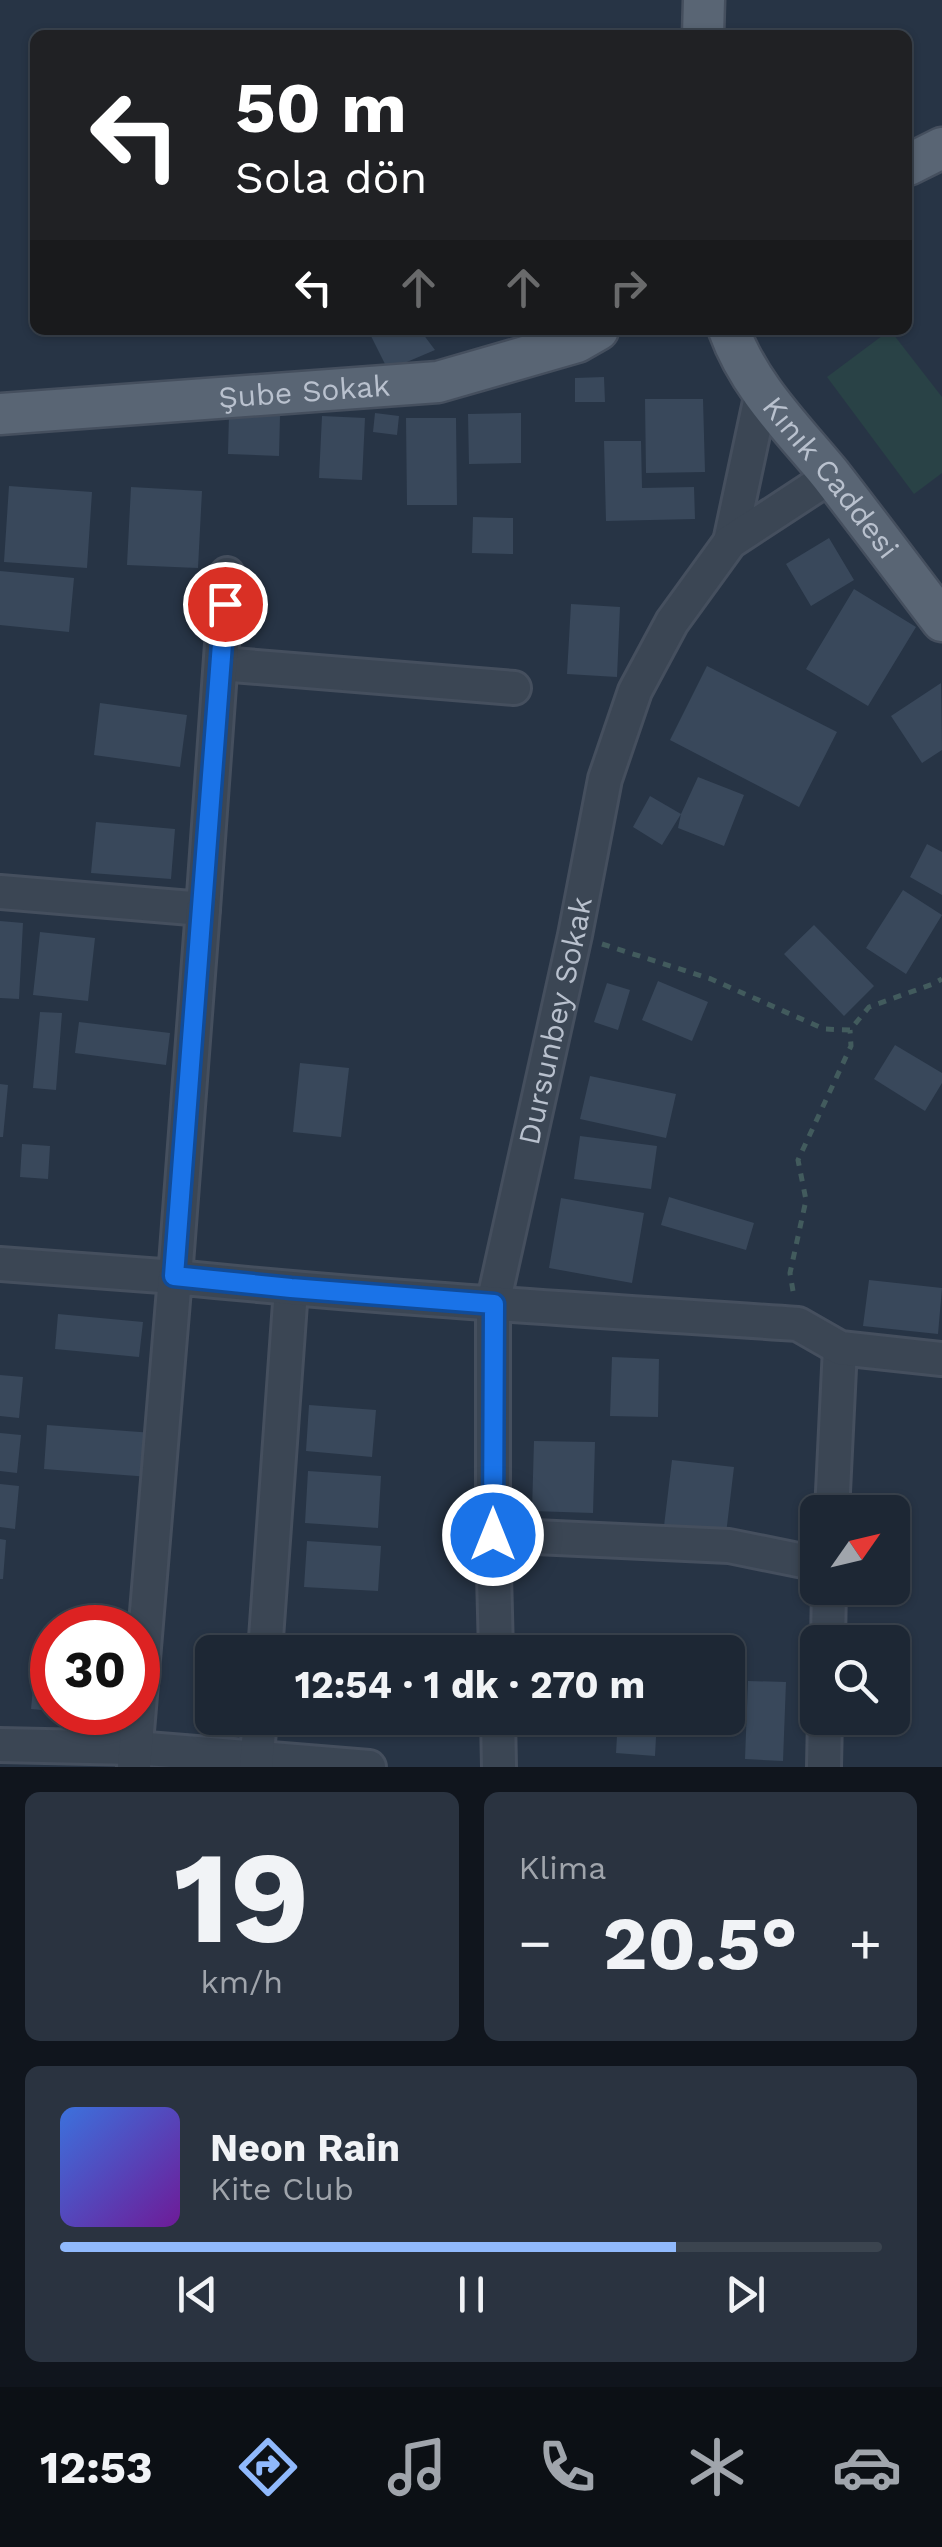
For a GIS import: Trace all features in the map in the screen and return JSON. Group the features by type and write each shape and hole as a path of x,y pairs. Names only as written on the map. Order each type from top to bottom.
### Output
{"main road":[{"path":"703,30 704,0"},
{"path":"912,164 942,148"},
{"name":"Şube Sokak","path":"0,414 438,382 578,342 590,335"},
{"name":"Kınık Caddesi","path":"731,335 762,392 942,621"}],"street":[{"path":"730,542 762,392"},
{"name":"Dursunbey Sokak","path":"496,1635 494,1304 606,779 635,692 672,622 730,542 831,476"},
{"path":"134,1758 227,574"},
{"path":"221,664 514,688"},
{"path":"0,892 203,909"},
{"path":"0,1264 798,1324 840,1348 942,1359"},
{"path":"266,1635 291,1288"},
{"path":"833,1495 840,1348"},
{"path":"493,1535 730,1546 800,1560"},
{"path":"256,1763 258,1735"},
{"path":"498,1735 499,1767"},
{"path":"824,1767 825,1735"},
{"path":"0,1745 134,1758 370,1767"}],"path":[{"path":"575,935 711,980 824,1030 850,1030"},
{"path":"798,1324 790,1273 806,1200 798,1160 852,1046 850,1030 868,1007 942,979"}],"green space":[{"path":"883,335 894,335 942,397 942,473 914,494 827,377"}],"building":[{"path":"370,335 424,335 435,350 388,370"},
{"path":"604,377 605,402 575,402 575,378"},
{"path":"645,399 703,399 705,472 646,473"},
{"path":"375,413 399,416 397,435 373,432"},
{"path":"521,413 521,463 469,464 468,414"},
{"path":"229,414 280,416 279,456 228,454"},
{"path":"322,416 365,418 362,480 319,478"},
{"path":"406,418 456,418 457,505 407,505"},
{"path":"604,441 641,441 642,488 694,487 695,519 606,521"},
{"path":"9,486 92,492 87,568 4,562"},
{"path":"131,487 202,491 198,568 127,565"},
{"path":"473,517 513,518 513,554 472,553"},
{"path":"829,538 854,580 811,606 786,564"},
{"path":"0,571 74,578 69,632 0,625"},
{"path":"854,589 916,627 868,706 806,669"},
{"path":"571,604 620,607 617,677 567,674"},
{"path":"707,666 837,732 799,807 670,740"},
{"path":"941,683 942,750 922,763 891,716"},
{"path":"100,703 187,715 180,767 94,755"},
{"path":"698,777 744,795 724,846 678,828"},
{"path":"650,796 681,814 662,845 633,827"},
{"path":"96,822 175,829 171,879 91,873"},
{"path":"927,844 942,852 942,895 910,877"},
{"path":"903,890 942,915 906,974 866,948"},
{"path":"0,921 23,923 19,999 0,998"},
{"path":"814,925 874,986 844,1016 784,954"},
{"path":"40,932 95,938 88,1001 33,995"},
{"path":"658,981 708,1002 692,1041 642,1020"},
{"path":"607,983 630,990 618,1030 594,1022"},
{"path":"40,1012 62,1013 56,1090 33,1088"},
{"path":"79,1022 170,1033 166,1065 75,1053"},
{"path":"895,1045 942,1073 942,1083 925,1111 874,1079"},
{"path":"300,1063 349,1068 341,1137 293,1132"},
{"path":"590,1076 676,1094 666,1138 580,1119"},
{"path":"0,1084 8,1085 3,1137 0,1137"},
{"path":"580,1136 657,1146 651,1189 574,1179"},
{"path":"22,1144 50,1146 48,1179 20,1177"},
{"path":"669,1197 754,1223 746,1250 661,1225"},
{"path":"561,1198 644,1213 632,1283 549,1268"},
{"path":"869,1280 942,1288 938,1334 863,1326"},
{"path":"58,1314 143,1322 139,1357 55,1349"},
{"path":"612,1357 659,1359 658,1417 610,1416"},
{"path":"0,1375 23,1377 19,1418 0,1416"},
{"path":"309,1405 376,1410 372,1457 306,1451"},
{"path":"47,1425 153,1433 150,1477 44,1469"},
{"path":"0,1433 21,1435 17,1473 0,1471"},
{"path":"534,1441 595,1442 593,1513 532,1511"},
{"path":"672,1460 734,1467 726,1534 664,1526"},
{"path":"308,1471 381,1476 378,1528 305,1523"},
{"path":"0,1484 19,1486 15,1529 0,1527"},
{"path":"0,1539 6,1540 3,1579 0,1579"},
{"path":"307,1541 381,1546 378,1591 304,1587"},
{"path":"748,1681 786,1682 783,1761 745,1759"},
{"path":"617,1735 656,1735 655,1756 616,1753"}],"route":[{"path":"225,604 174,1276 494,1304 493,1535"}]}
